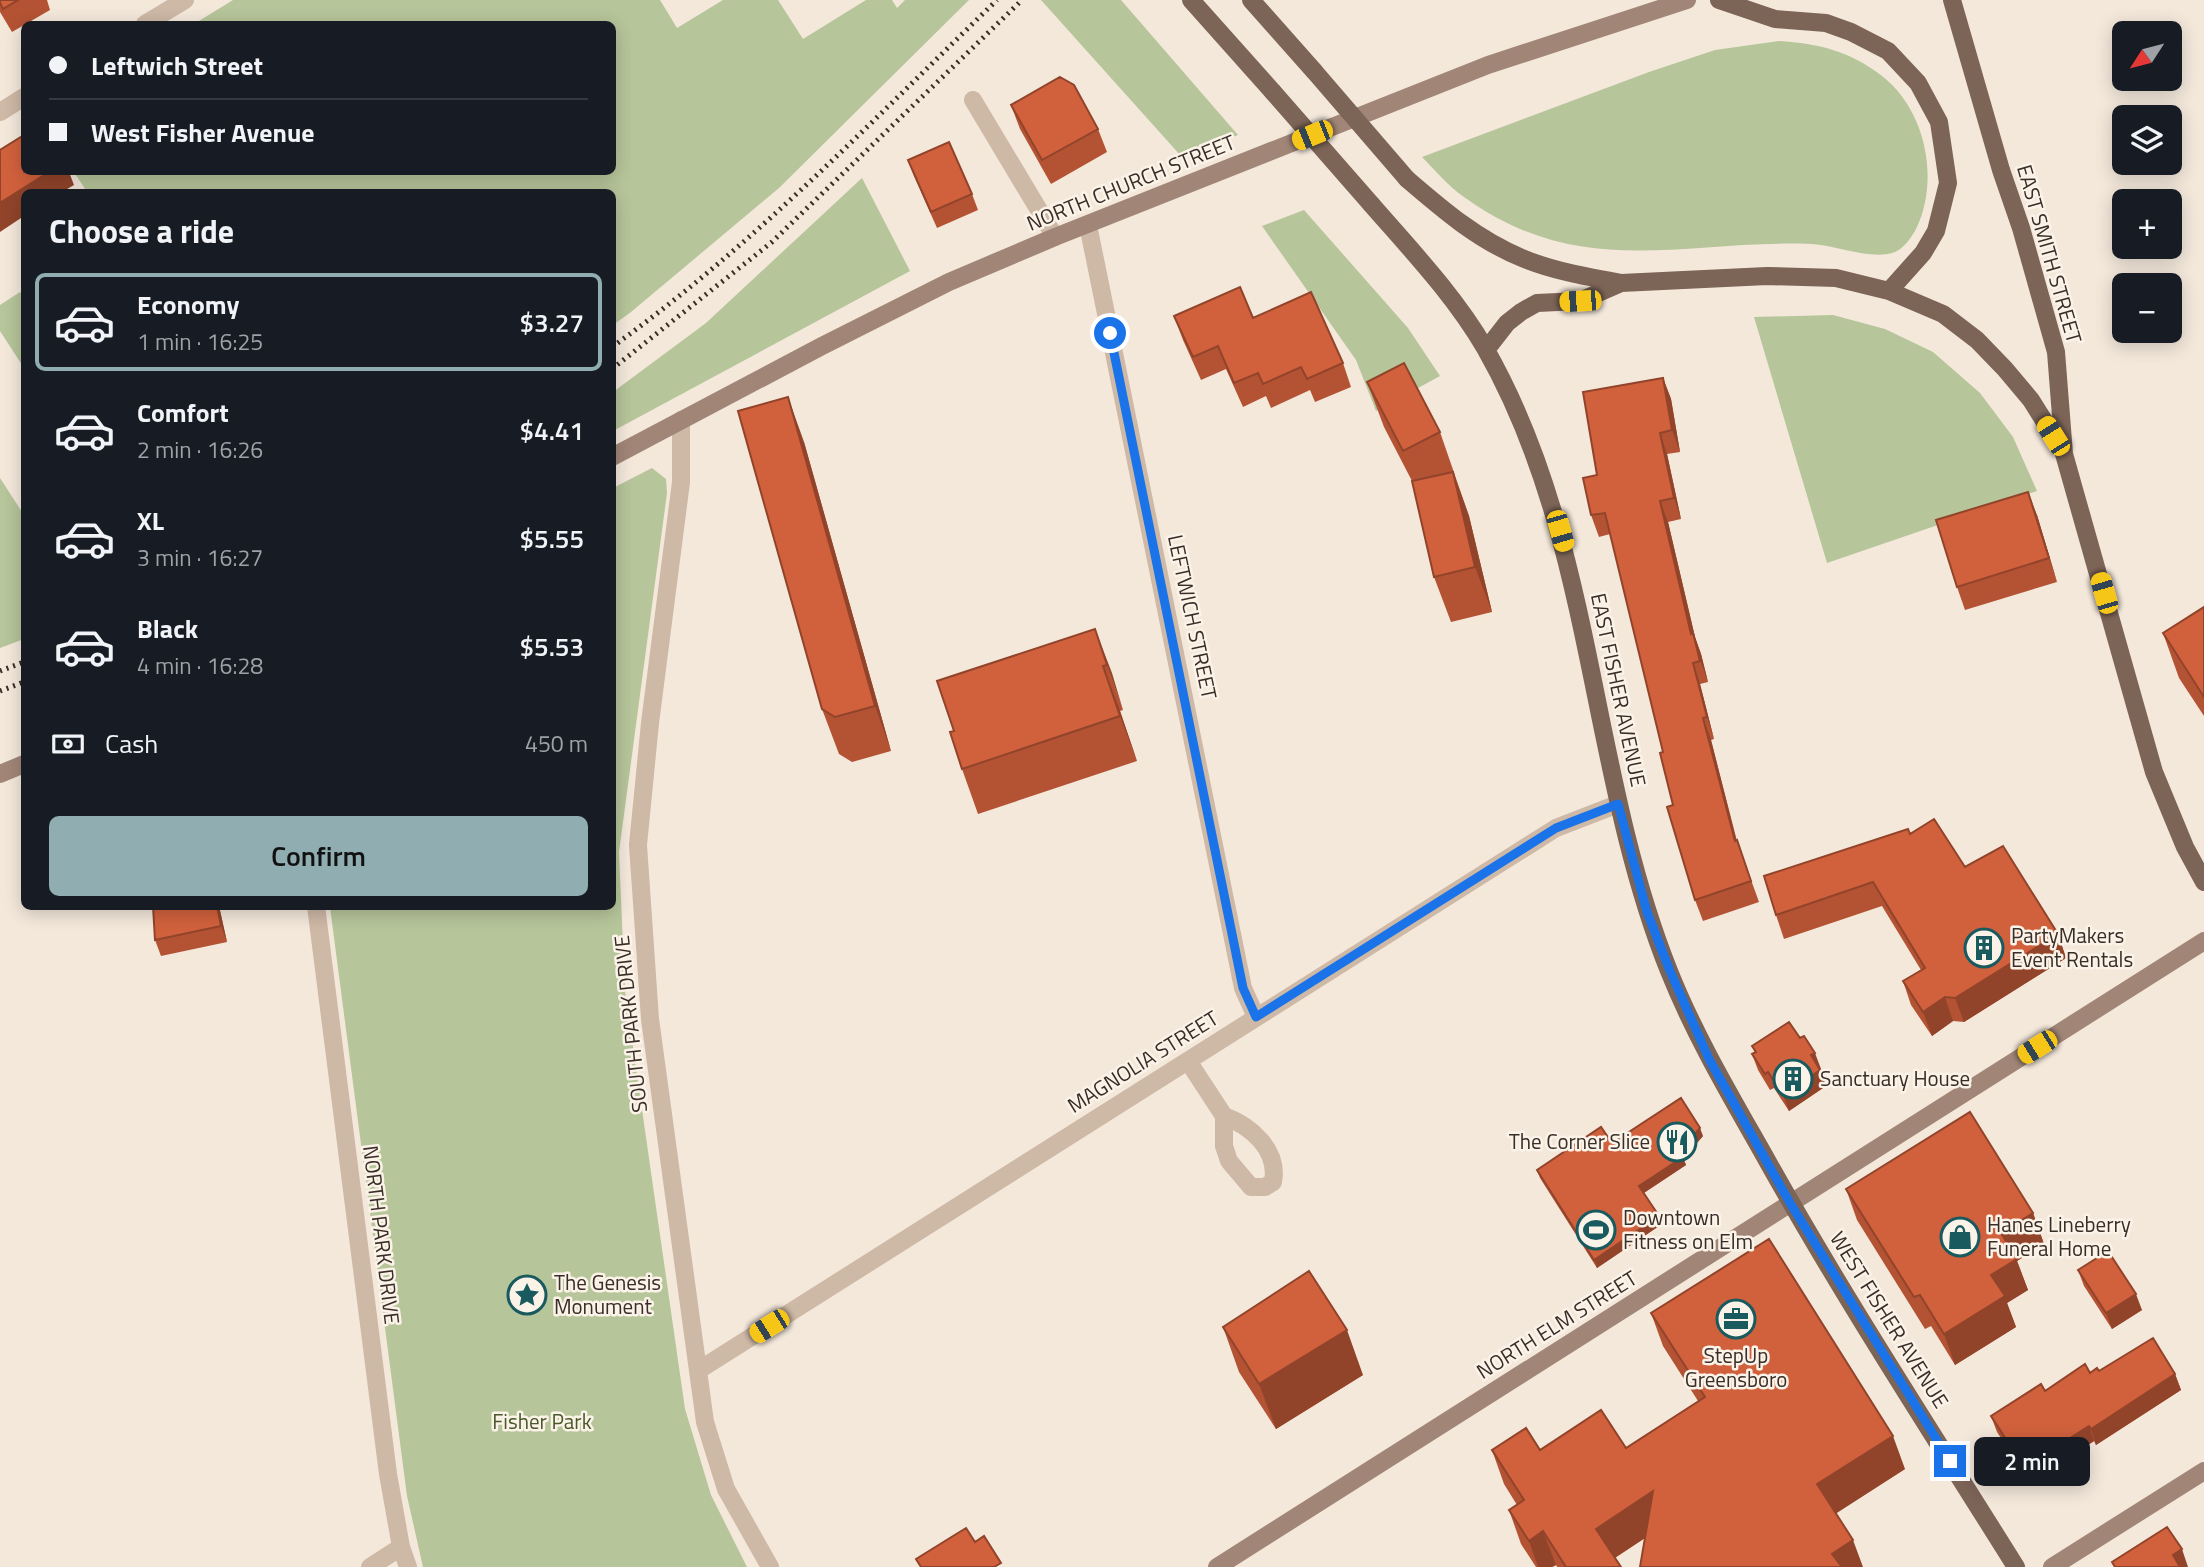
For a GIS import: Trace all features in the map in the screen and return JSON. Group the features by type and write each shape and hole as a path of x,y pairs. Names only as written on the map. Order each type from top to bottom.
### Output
{"main road":[{"name":"EAST FISHER AVENUE","path":"1191,0 1460,309 1486,350 1522,425 1554,510 1566,551 1618,804 1647,912 1709,1059 1790,1203"},
{"path":"1251,0 1407,180 1479,236 1523,258 1571,273 1621,283 1767,276 1836,278 1889,291 1942,314 1977,340 2031,400 2064,454"},
{"path":"1719,0 1775,19 1826,23 1851,32 1888,51 1917,83 1939,122 1948,183 1936,231 1923,253 1889,291"},
{"name":"EAST SMITH STREET","path":"1952,0 2056,352 2064,454 2154,772 2185,847 2204,881"},
{"path":"1486,350 1507,323 1537,303 1580,301 1621,283"},
{"name":"WEST FISHER AVENUE","path":"1790,1203 2016,1567"}],"street":[{"path":"150,21 185,0"},
{"name":"NORTH CHURCH STREET","path":"616,455 949,282 1055,237 1488,65 1687,0"},
{"path":"0,112 21,99"},
{"path":"974,100 1055,237"},
{"name":"LEFTWICH STREET","path":"1087,225 1243,988 1256,1017"},
{"name":"SOUTH PARK DRIVE","path":"681,421 681,482 650,723 638,845 650,1019 705,1422 726,1489 770,1567"},
{"path":"0,774 21,765"},
{"name":"MAGNOLIA STREET","path":"699,1370 1556,828 1618,804"},
{"name":"NORTH PARK DRIVE","path":"317,910 388,1474 401,1547 408,1567"},
{"name":"NORTH ELM STREET","path":"1217,1567 2204,941"},
{"path":"1188,1061 1224,1116"},
{"path":"2052,1567 2204,1471"},
{"path":"370,1567 401,1547"}],"green space":[{"path":"233,0 660,0 677,28 723,0 778,0 803,39 866,0 892,0 897,8 905,0 969,0 779,188 616,323 616,189 85,189 76,175 616,175 616,21 199,21"},
{"path":"1041,0 1121,0 1238,135 1181,156"},
{"path":"1779,41 1833,50 1857,60 1882,76 1897,90 1909,107 1924,147 1927,189 1916,229 1907,242 1895,252 1865,254 1812,244 1633,251 1591,248 1550,240 1507,223 1464,197 1422,157 1715,50"},
{"path":"862,178 910,271 616,429 616,390 706,323"},
{"path":"1304,210 1408,328 1440,376 1376,411 1356,360 1262,226"},
{"path":"21,294 21,363 0,331 0,305"},
{"path":"1833,315 1885,329 1933,352 1980,393 2013,437 2037,491 1827,563 1754,317"},
{"name":"Fisher Park","path":"652,468 666,479 667,493 619,852 625,991 685,1409 711,1495 747,1567 423,1567 407,1496 330,910 616,910 616,486"},
{"path":"0,478 21,510 21,640 0,648"}],"building":[{"path":"0,0 18,0 3,9"},
{"path":"1060,77 1074,85 1098,129 1042,160 1011,105"},
{"path":"21,137 21,175 44,175 0,203 0,150"},
{"path":"949,142 972,194 931,212 908,160"},
{"path":"1240,287 1253,318 1311,292 1343,363 1307,379 1301,367 1263,384 1258,373 1234,383 1218,346 1193,357 1174,316"},
{"path":"1404,363 1440,432 1403,451 1367,382"},
{"path":"1663,378 1672,430 1660,433 1674,498 1660,501 1691,634 1693,633 1700,661 1693,663 1707,717 1703,718 1735,841 1737,840 1751,881 1695,900 1667,807 1673,805 1660,753 1663,752 1605,513 1591,515 1583,478 1597,475 1583,392"},
{"path":"788,397 875,706 835,717 822,709 738,411"},
{"path":"1453,472 1475,567 1434,577 1412,481"},
{"path":"2028,492 2049,558 1957,587 1936,520"},
{"path":"2204,607 2204,697 2163,633"},
{"path":"1095,629 1107,665 1103,666 1120,716 962,769 950,732 954,731 937,681"},
{"name":"PartyMakers Event Rentals","path":"1934,819 1965,867 2003,846 2058,934 1955,998 1945,997 1923,1012 1903,981 1925,968 1873,882 1776,915 1764,876 1908,829 1910,834"},
{"path":"153,910 218,910 221,926 155,940"},
{"name":"Sanctuary House","path":"1789,1022 1800,1038 1804,1036 1815,1053 1811,1055 1820,1070 1783,1095 1752,1054 1756,1052 1752,1046"},
{"path":"1681,1098 1700,1128 1676,1147 1683,1157 1639,1186 1659,1216 1594,1260 1537,1170 1601,1127 1612,1143"},
{"path":"1970,1112 2033,1213 2001,1233 2017,1259 1991,1275 2005,1296 1944,1334 1920,1295 1914,1297 1846,1189"},
{"path":"1769,1239 1893,1436 1817,1484 1853,1540 1832,1554 1842,1567 1640,1567 1653,1491 1596,1529 1621,1567 1566,1567 1543,1531 1529,1541 1509,1510 1524,1500 1492,1450 1526,1428 1540,1450 1601,1410 1626,1448 1705,1397 1651,1313"},
{"path":"2108,1251 2136,1294 2106,1313 2078,1270"},
{"path":"1309,1271 1347,1330 1259,1384 1223,1327"},
{"path":"2153,1338 2175,1374 2091,1429 2089,1426 2024,1467 1991,1416 2041,1384 2045,1391 2085,1364 2090,1373 2097,1368 2099,1371"},
{"path":"2167,1527 2182,1549 2173,1555 2180,1567 2115,1567 2112,1562"},
{"path":"966,1528 975,1542 984,1536 1001,1563 994,1567 921,1567 916,1559"}],"railway":[{"path":"616,344 714,267 811,181 997,0"},
{"path":"616,366 772,242 1022,0"},
{"path":"0,671 21,663"},
{"path":"0,691 21,683"}],"place":[{"name":"PartyMakers Event Rentals","path":"1984,948"},
{"name":"Sanctuary House","path":"1793,1079"},
{"name":"The Corner Slice","path":"1677,1142"},
{"name":"Downtown Fitness on Elm","path":"1596,1230"},
{"name":"Hanes Lineberry Funeral Home","path":"1960,1237"},
{"name":"The Genesis Monument","path":"527,1295"},
{"name":"StepUp Greensboro","path":"1736,1319"}],"route":[{"path":"1110,333 1243,988 1256,1017 1556,828 1618,804 1647,912 1709,1059 1790,1203 1950,1461"}]}
